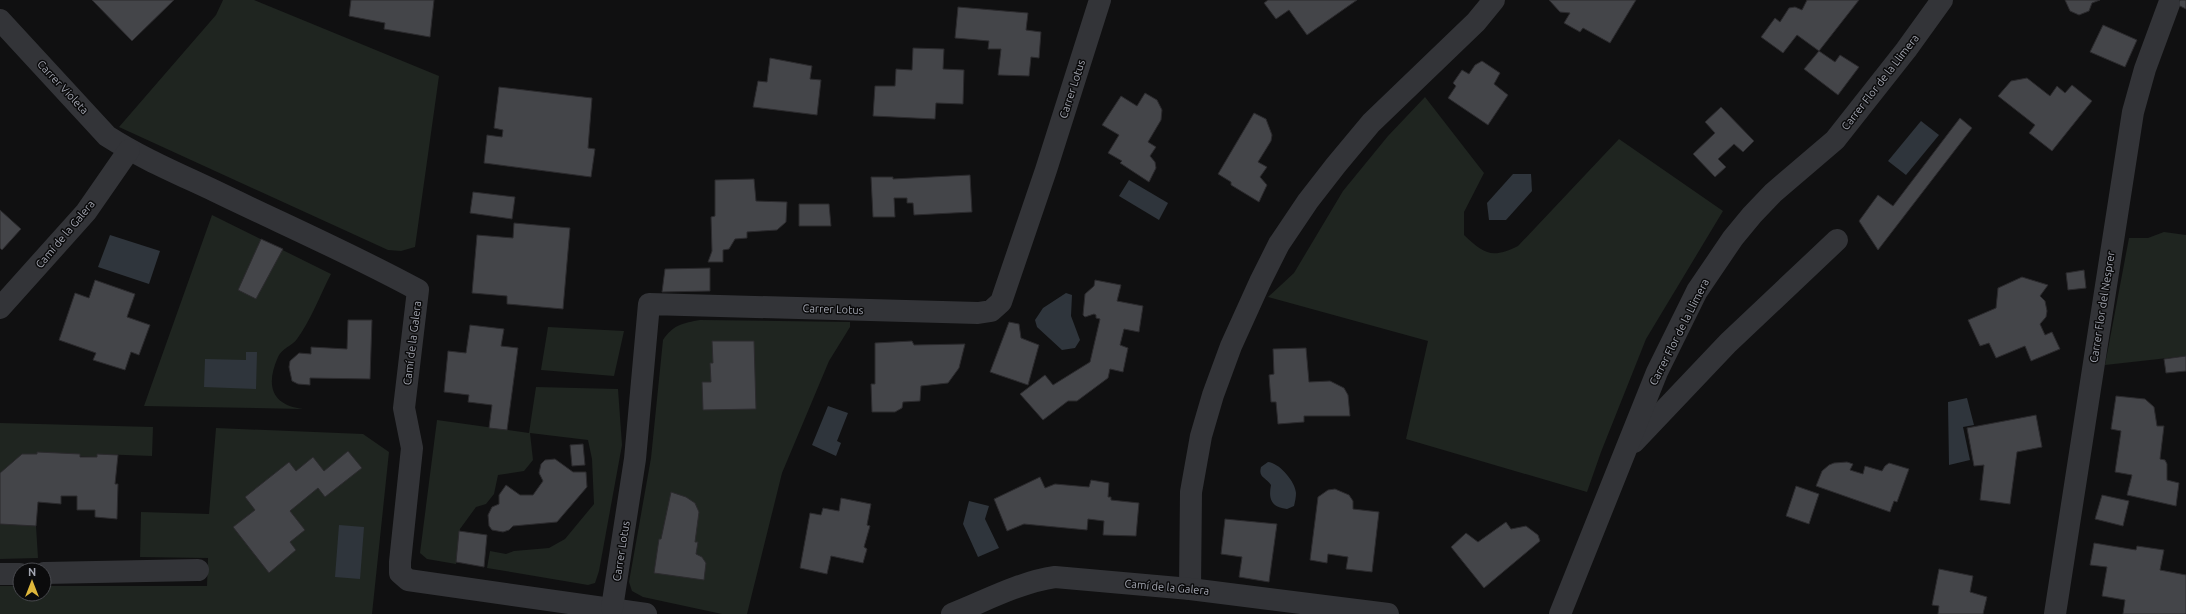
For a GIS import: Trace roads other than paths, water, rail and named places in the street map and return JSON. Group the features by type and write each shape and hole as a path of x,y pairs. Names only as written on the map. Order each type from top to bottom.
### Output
{"street":[{"name":"Carrer Lotus","path":"612,608 635,458 649,304 978,313 991,311 1001,302 1046,170 1100,0"},
{"path":"1190,589 1191,492 1201,436 1213,394 1231,346 1260,282 1283,238 1308,201 1336,165 1371,123 1476,22 1494,0"},
{"name":"Carrer Flor de la Llimera","path":"1560,614 1657,372 1697,291 1712,268 1752,215 1773,193 1835,140 1906,50 1942,0"},
{"name":"Carrer Flor del Nesprer","path":"2055,614 2133,112 2145,69 2169,4"},
{"name":"Carrer Violeta","path":"0,20 107,136 129,150"},
{"name":"Camí de la Galera","path":"0,308 86,212 129,150 151,163 221,194 418,290 404,408 412,448 400,573 408,580 418,582 612,608 646,614"},
{"path":"1627,448 1728,343 1837,240"},
{"path":"52,574 198,570"},
{"path":"0,574 12,574"},
{"name":"Camí de la Galera","path":"952,614 1022,586 1042,579 1055,577 1190,589 1388,614"}]}
